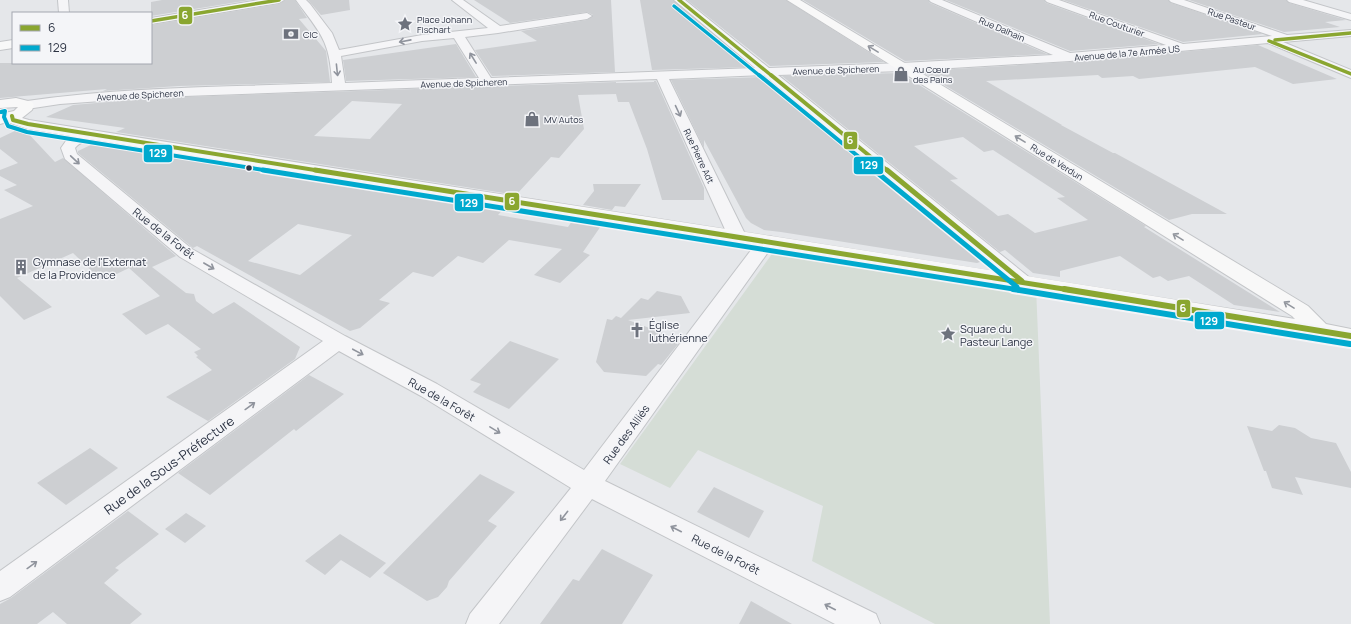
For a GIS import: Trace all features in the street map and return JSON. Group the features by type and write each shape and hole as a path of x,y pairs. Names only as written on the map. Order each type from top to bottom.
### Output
{"main road":[{"path":"152,21 279,0"},
{"name":"Rue de Verdun","path":"792,0 1300,311 1318,330"},
{"path":"0,46 12,44"},
{"path":"4,113 24,110 27,105"},
{"path":"4,113 13,120 28,124 88,134 432,190 737,236 1351,336"},
{"path":"0,129 28,124"}],"street":[{"path":"63,0 64,12"},
{"path":"301,0 316,18 326,34 335,54 339,87"},
{"path":"457,0 498,30"},
{"path":"679,0 1023,282"},
{"name":"Rue Dalhain","path":"934,0 1070,58"},
{"name":"Rue Couturier","path":"1050,0 1184,48"},
{"name":"Rue Pasteur","path":"1174,0 1290,39"},
{"path":"1292,0 1351,17"},
{"path":"335,54 422,38 498,30 586,16"},
{"name":"Avenue de la 7e Armée US","path":"902,67 1070,58 1351,33"},
{"path":"458,35 488,82"},
{"path":"1269,41 1351,74"},
{"name":"Avenue de Spicheren","path":"27,105 91,97 902,67"},
{"name":"Rue Pierre Adt","path":"662,76 737,236"},
{"name":"Rue de la Forêt","path":"88,134 73,142 68,148 70,156 186,253 338,341 429,390 588,485 864,624"},
{"name":"Rue des Alliés","path":"481,624 588,485 767,241"},
{"name":"Rue de la Sous-Préfecture","path":"0,588 338,341"}],"shaded area":[{"path":"777,247 1036,287 1050,624 935,624 812,561 823,506 698,450 670,488 620,464"}],"building":[{"path":"162,0 250,0 152,16 151,2"},
{"path":"285,0 295,0 307,18 299,19 326,51 330,82 179,86 103,91 107,89 0,98 0,63 152,64 152,25 279,4"},
{"path":"308,0 349,0 350,10 321,15"},
{"path":"474,0 611,0 615,72 492,76 475,50 537,41 521,31 587,20 593,15 587,12 510,23"},
{"path":"640,0 673,0 751,67 652,70"},
{"path":"687,0 786,0 884,62 770,66"},
{"path":"803,0 928,0 930,3 1047,54 905,61"},
{"path":"946,0 1044,0 1046,3 1159,44 1070,51"},
{"path":"1063,0 1168,0 1171,3 1263,34 1183,42"},
{"path":"1189,0 1286,0 1289,3 1346,20 1325,22 1340,27 1284,32"},
{"path":"456,44 476,77 346,81 343,60"},
{"path":"1258,45 1337,79 1293,84 1255,67 1139,79 1133,76 1102,78 1098,75 986,81 1061,125 1227,214 1192,214 1169,220 921,71 1070,62"},
{"path":"900,73 1146,226 1144,227 1280,312 1234,305 1189,276 1168,281 1160,276 1153,278 1120,256 1060,271 1060,277 1033,273 1005,250 1000,252 782,76","holes":["963,137 984,152 993,150 1065,197 1057,198 1088,220 1035,233 1008,214 998,216 950,180 958,179 914,146"]},
{"path":"763,77 983,261 977,263 764,230 751,223 746,218 704,140 704,148 671,80"},
{"path":"656,81 704,188 704,200 662,200 647,149 629,102 618,102 616,94 578,95 584,129 559,158 551,157 516,195 116,132 125,128 46,117 73,105 156,98 616,82","holes":["352,101 402,104 370,139 314,136"]},
{"path":"21,128 25,130 55,162 63,158 176,256 152,267 186,293 194,294 196,301 213,314 234,302 300,347 295,359 208,421 166,397 212,370 196,357 198,356 194,352 201,349 168,324 146,335 122,314 160,296 129,268 102,281 73,253 17,278 52,307 24,320 0,296 0,219 33,206 4,190 17,185 0,176 0,170 18,163 0,149 0,138"},
{"path":"97,142 505,207 498,215 568,227 574,218 603,223 583,252 590,255 560,283 534,275 562,249 509,240 483,263 458,256 433,277 413,272 379,300 390,303 360,328 350,331 197,246 193,248 78,153 78,151","holes":["298,224 352,235 300,275 248,261"]},
{"path":"593,184 641,184 625,207 615,206 612,210 583,205 594,191"},
{"name":"Église luthérienne","path":"657,291 681,296 690,313 628,320 679,339 675,343 678,344 661,365 658,364 646,376 604,372 596,362 607,319 612,320 616,316 621,318 641,298 648,300"},
{"path":"510,341 559,359 509,409 473,392 481,384 470,380"},
{"path":"309,375 344,394 296,431 294,429 210,495 178,473"},
{"path":"1279,425 1295,428 1311,438 1336,443 1351,472 1351,488 1295,477 1303,495 1272,488 1247,426 1272,431"},
{"path":"90,448 118,468 66,505 37,483"},
{"path":"480,474 515,492 488,521 497,526 449,581 447,587 438,597 427,601 383,573"},
{"path":"714,487 764,511 749,538 697,512"},
{"path":"128,511 159,534 115,568 119,570 104,583 142,614 130,624 67,624 53,612 37,624 0,624 0,604 11,598"},
{"path":"186,513 206,526 185,543 165,529"},
{"path":"340,534 386,563 370,578 341,560 325,575 305,561"},
{"path":"602,549 653,575 622,624 540,624 573,579 579,581"},
{"path":"751,601 792,624 739,624"}],"transit line":[{"name":"6","path":"152,21 279,0"},
{"name":"6","path":"679,0 1022,281"},
{"name":"129","path":"674,6 1017,287"},
{"name":"6","path":"1275,40 1351,33"},
{"name":"6","path":"1269,41 1351,74"},
{"name":"129","path":"1,112 5,111 4,117 8,126 27,132 1350,344"},
{"name":"6","path":"12,116 13,120 28,124 1351,336"}],"place":[{"name":"Place Johann Fischart","path":"405,24"},
{"name":"CIC","path":"291,34"},
{"name":"Au Cœur des Pains","path":"901,74"},
{"name":"MV Autos","path":"532,119"},
{"name":"Gymnase de l'Externat de la Providence","path":"21,267"},
{"name":"Église luthérienne","path":"637,330"},
{"name":"Square du Pasteur Lange","path":"948,334"}]}
